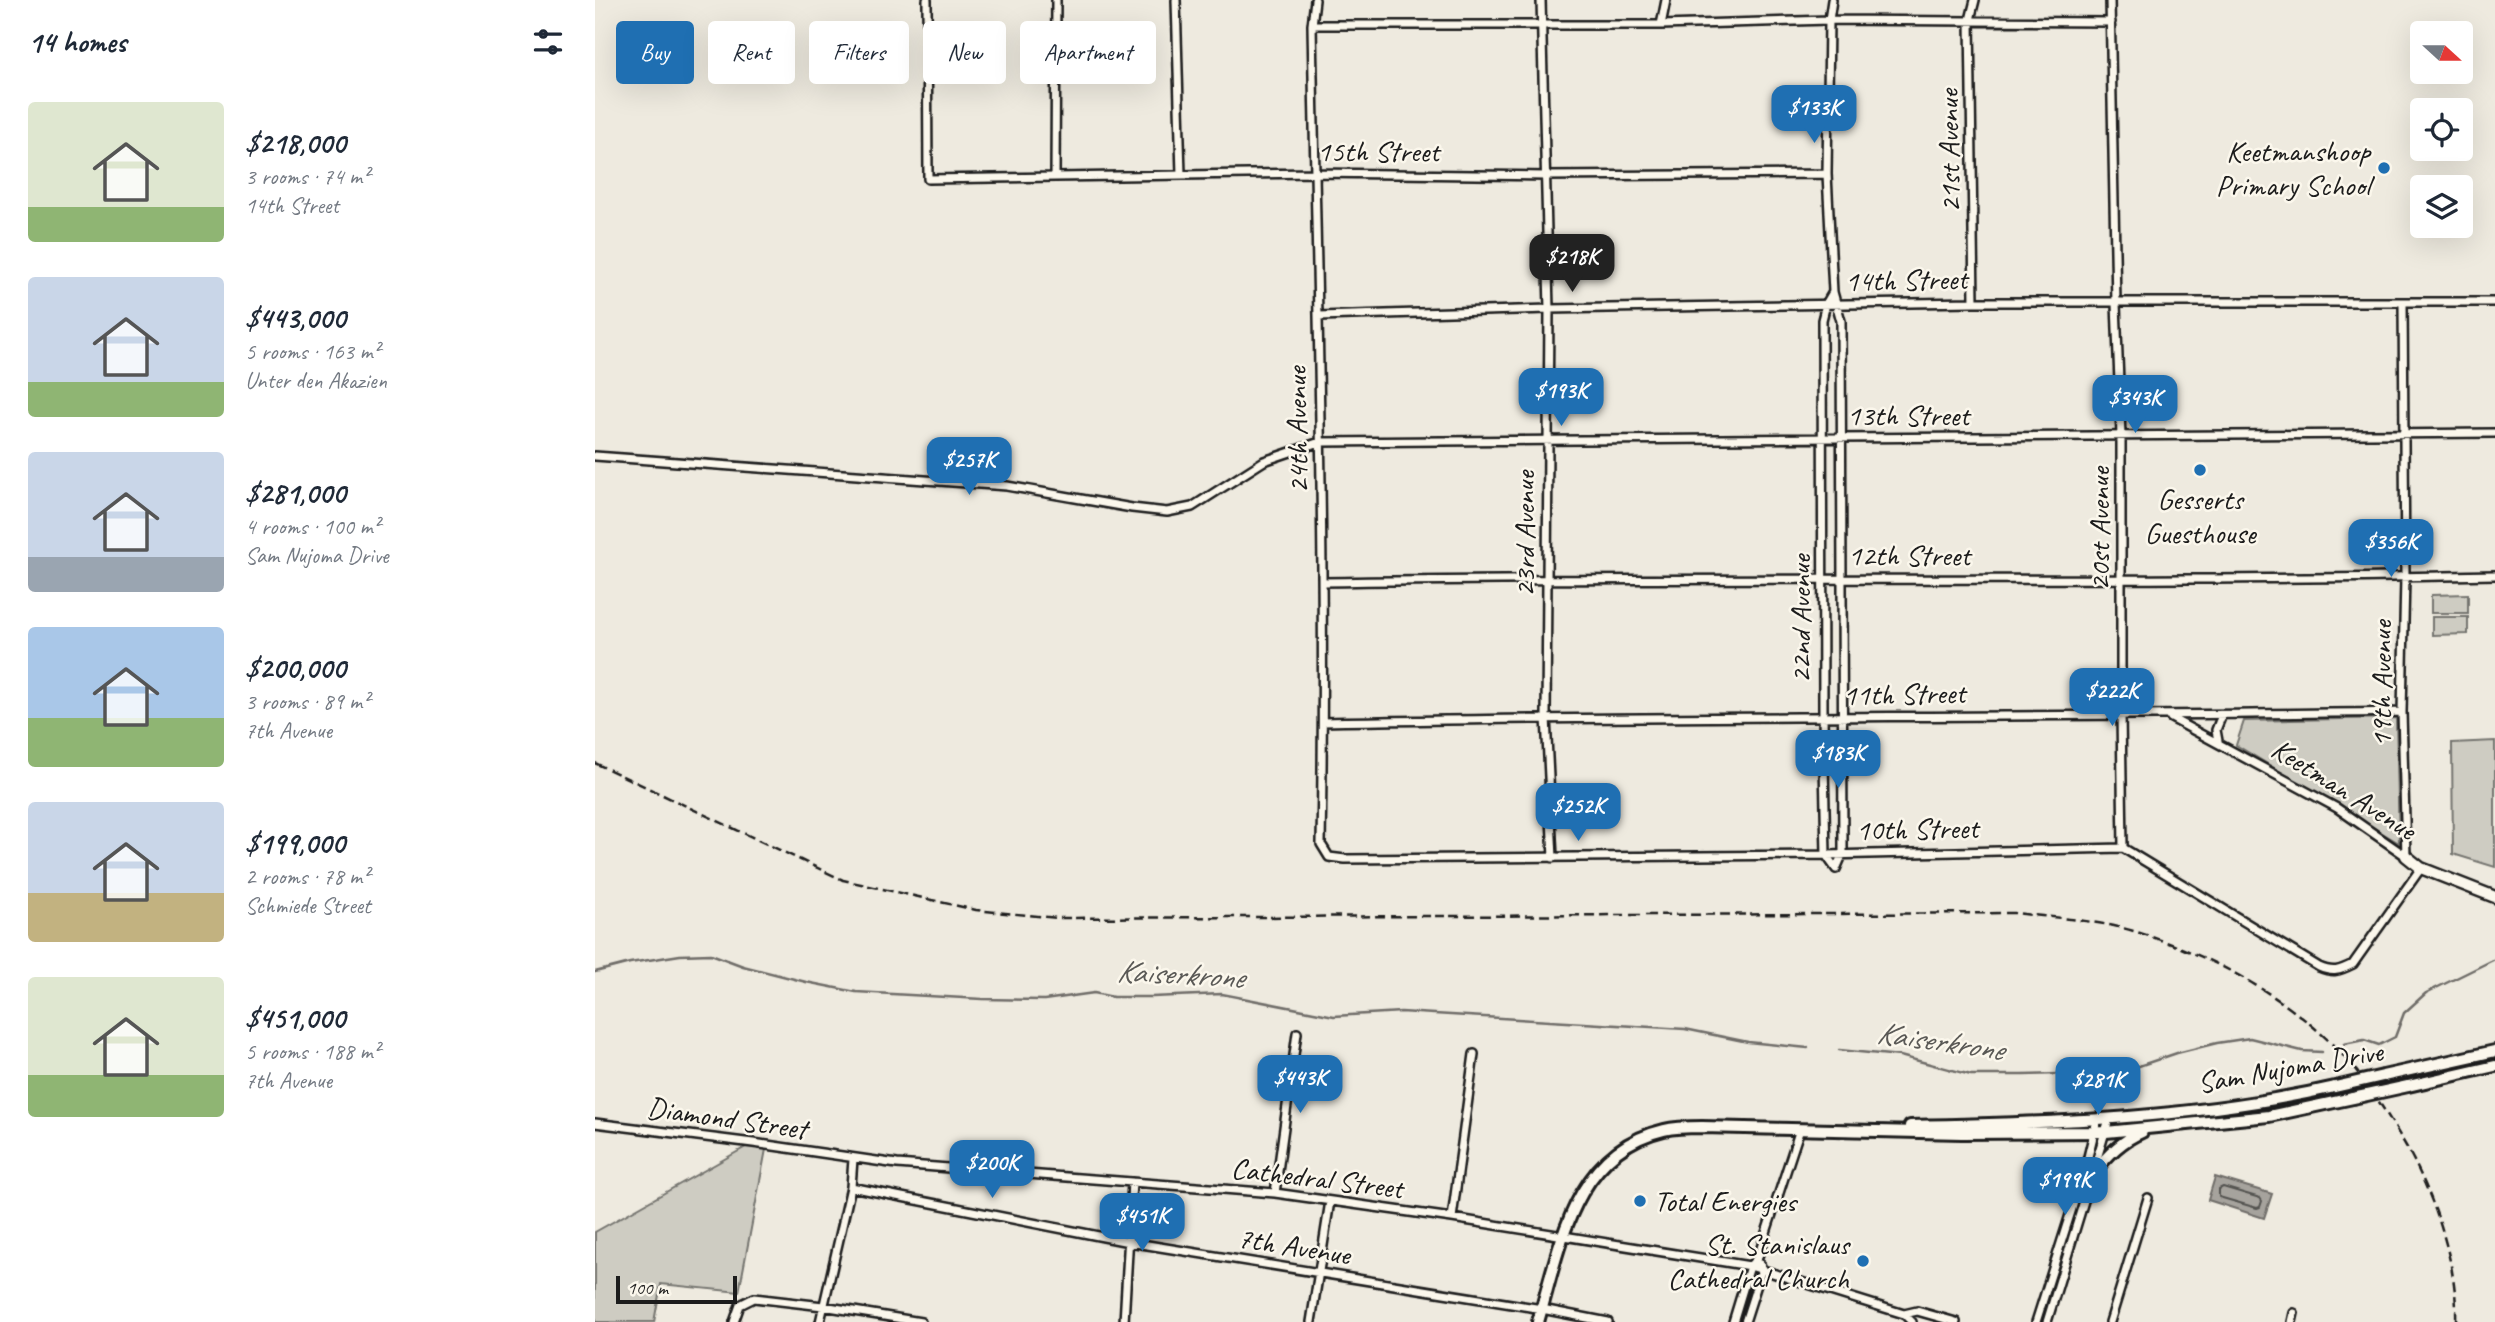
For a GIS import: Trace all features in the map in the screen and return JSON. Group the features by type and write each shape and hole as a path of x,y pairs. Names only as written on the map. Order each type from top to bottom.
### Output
{"main road":[{"name":"Sam Nujoma Drive","path":"1841,1130 1857,1127 2097,1120 2268,1102 2495,1051"},
{"name":"Sam Nujoma Drive","path":"1538,1322 1574,1207 1589,1179 1611,1156 1630,1143 1667,1129 1702,1126 1962,1133 2148,1129 2269,1116 2495,1066"},
{"path":"2094,1173 2119,1145 2148,1129"}],"street":[{"name":"15th Street","path":"927,0 928,179 1315,173 1545,176 1827,174"},
{"path":"1055,177 1056,0"},
{"path":"1176,0 1181,175"},
{"name":"24th Avenue","path":"1315,0 1312,25 1322,582 1321,844 1329,857"},
{"name":"23rd Avenue","path":"1542,0 1549,309 1546,717 1553,858"},
{"path":"1661,25 1666,0"},
{"name":"22nd Avenue","path":"1832,0 1829,20 1827,174 1833,292 1841,321 1843,853"},
{"name":"21st Avenue","path":"1974,302 1970,20 1975,0"},
{"name":"20st Avenue","path":"2110,0 2121,436 2123,848"},
{"path":"1312,25 1661,25 1829,20 2111,22"},
{"name":"22nd Avenue","path":"1826,855 1822,320 1826,304 1833,292"},
{"name":"14th Street","path":"1319,316 1974,302 2495,302"},
{"name":"19th Avenue","path":"2403,302 2405,577 2402,712 2406,856"},
{"name":"13th Street","path":"595,456 1007,486 1167,512 1192,507 1263,461 1320,442 2495,433"},
{"name":"12th Street","path":"1322,582 1546,578 2495,575"},
{"name":"11th Street","path":"1323,722 1546,717 1842,718 2121,714 2170,717 2402,712"},
{"path":"2218,741 2216,730 2222,715"},
{"name":"Keetman Avenue","path":"2170,717 2337,808 2421,867 2495,897"},
{"path":"2123,848 2319,967 2332,972 2353,964 2421,867"},
{"name":"10th Street","path":"1329,857 1826,855 2123,848"},
{"path":"1826,855 1836,869 1843,853"},
{"path":"1275,1193 1297,1033"},
{"path":"1452,1218 1474,1054"},
{"path":"2036,1322 2100,1132 2109,1119"},
{"path":"2047,1322 2094,1173 2100,1132 2097,1120"},
{"name":"Diamond Street","path":"595,1123 853,1159"},
{"path":"1733,1322 1750,1266 1758,1257 1800,1129"},
{"path":"820,1322 851,1187 853,1159"},
{"name":"Cathedral Street","path":"853,1159 1275,1193 1452,1218 1750,1266 1904,1314"},
{"path":"1124,1322 1132,1182"},
{"name":"7th Avenue","path":"851,1187 1129,1242 1542,1308 1608,1322"},
{"path":"2110,1322 2148,1198"},
{"path":"1311,1322 1330,1201"},
{"path":"1745,1322 1762,1269 1758,1257"},
{"path":"734,1322 740,1305 754,1298 921,1322"},
{"path":"1904,1314 1917,1311 1956,1322"},
{"path":"1904,1314 1913,1322 1917,1311"},
{"path":"2291,1322 2294,1313"}],"shaded area":[{"path":"2468,594 2468,613 2431,613 2431,595"},
{"path":"2432,617 2468,617 2468,634 2432,635"},
{"path":"2396,718 2399,843 2236,745 2244,721"},
{"path":"2495,741 2495,867 2453,854 2452,743"},
{"path":"753,1143 767,1144 739,1292 661,1284 654,1322 595,1322 595,1232"}],"water":[{"path":"2215,1177 2272,1194 2264,1218 2208,1200"}],"waterway":[{"name":"Kaiserkrone","path":"595,972 680,955 711,954 743,966 856,992 1044,1000 1094,993 1113,997 1222,994 1334,1016 1401,1012 1685,1029 1748,1042 1808,1048"},
{"name":"Kaiserkrone","path":"2344,1044 2364,1040 2379,1045 2395,1037 2404,1013 2426,993 2495,959"},
{"name":"Kaiserkrone","path":"1839,1050 1900,1056 1971,1075 2094,1073 2130,1069 2177,1053 2250,1038 2302,1051 2322,1052"}],"railway":[{"path":"595,763 843,880 976,910 1057,918 2015,913 2094,922 2140,933 2194,953 2272,996 2318,1031 2358,1073 2406,1146 2435,1208 2453,1277 2456,1322"}],"place":[{"name":"Keetmanshoop Primary School","path":"2384,168"},
{"name":"Gesserts Guesthouse","path":"2200,470"},
{"name":"Total Energies","path":"1640,1201"},
{"name":"St. Stanislaus Cathedral Church","path":"1863,1261"}]}
